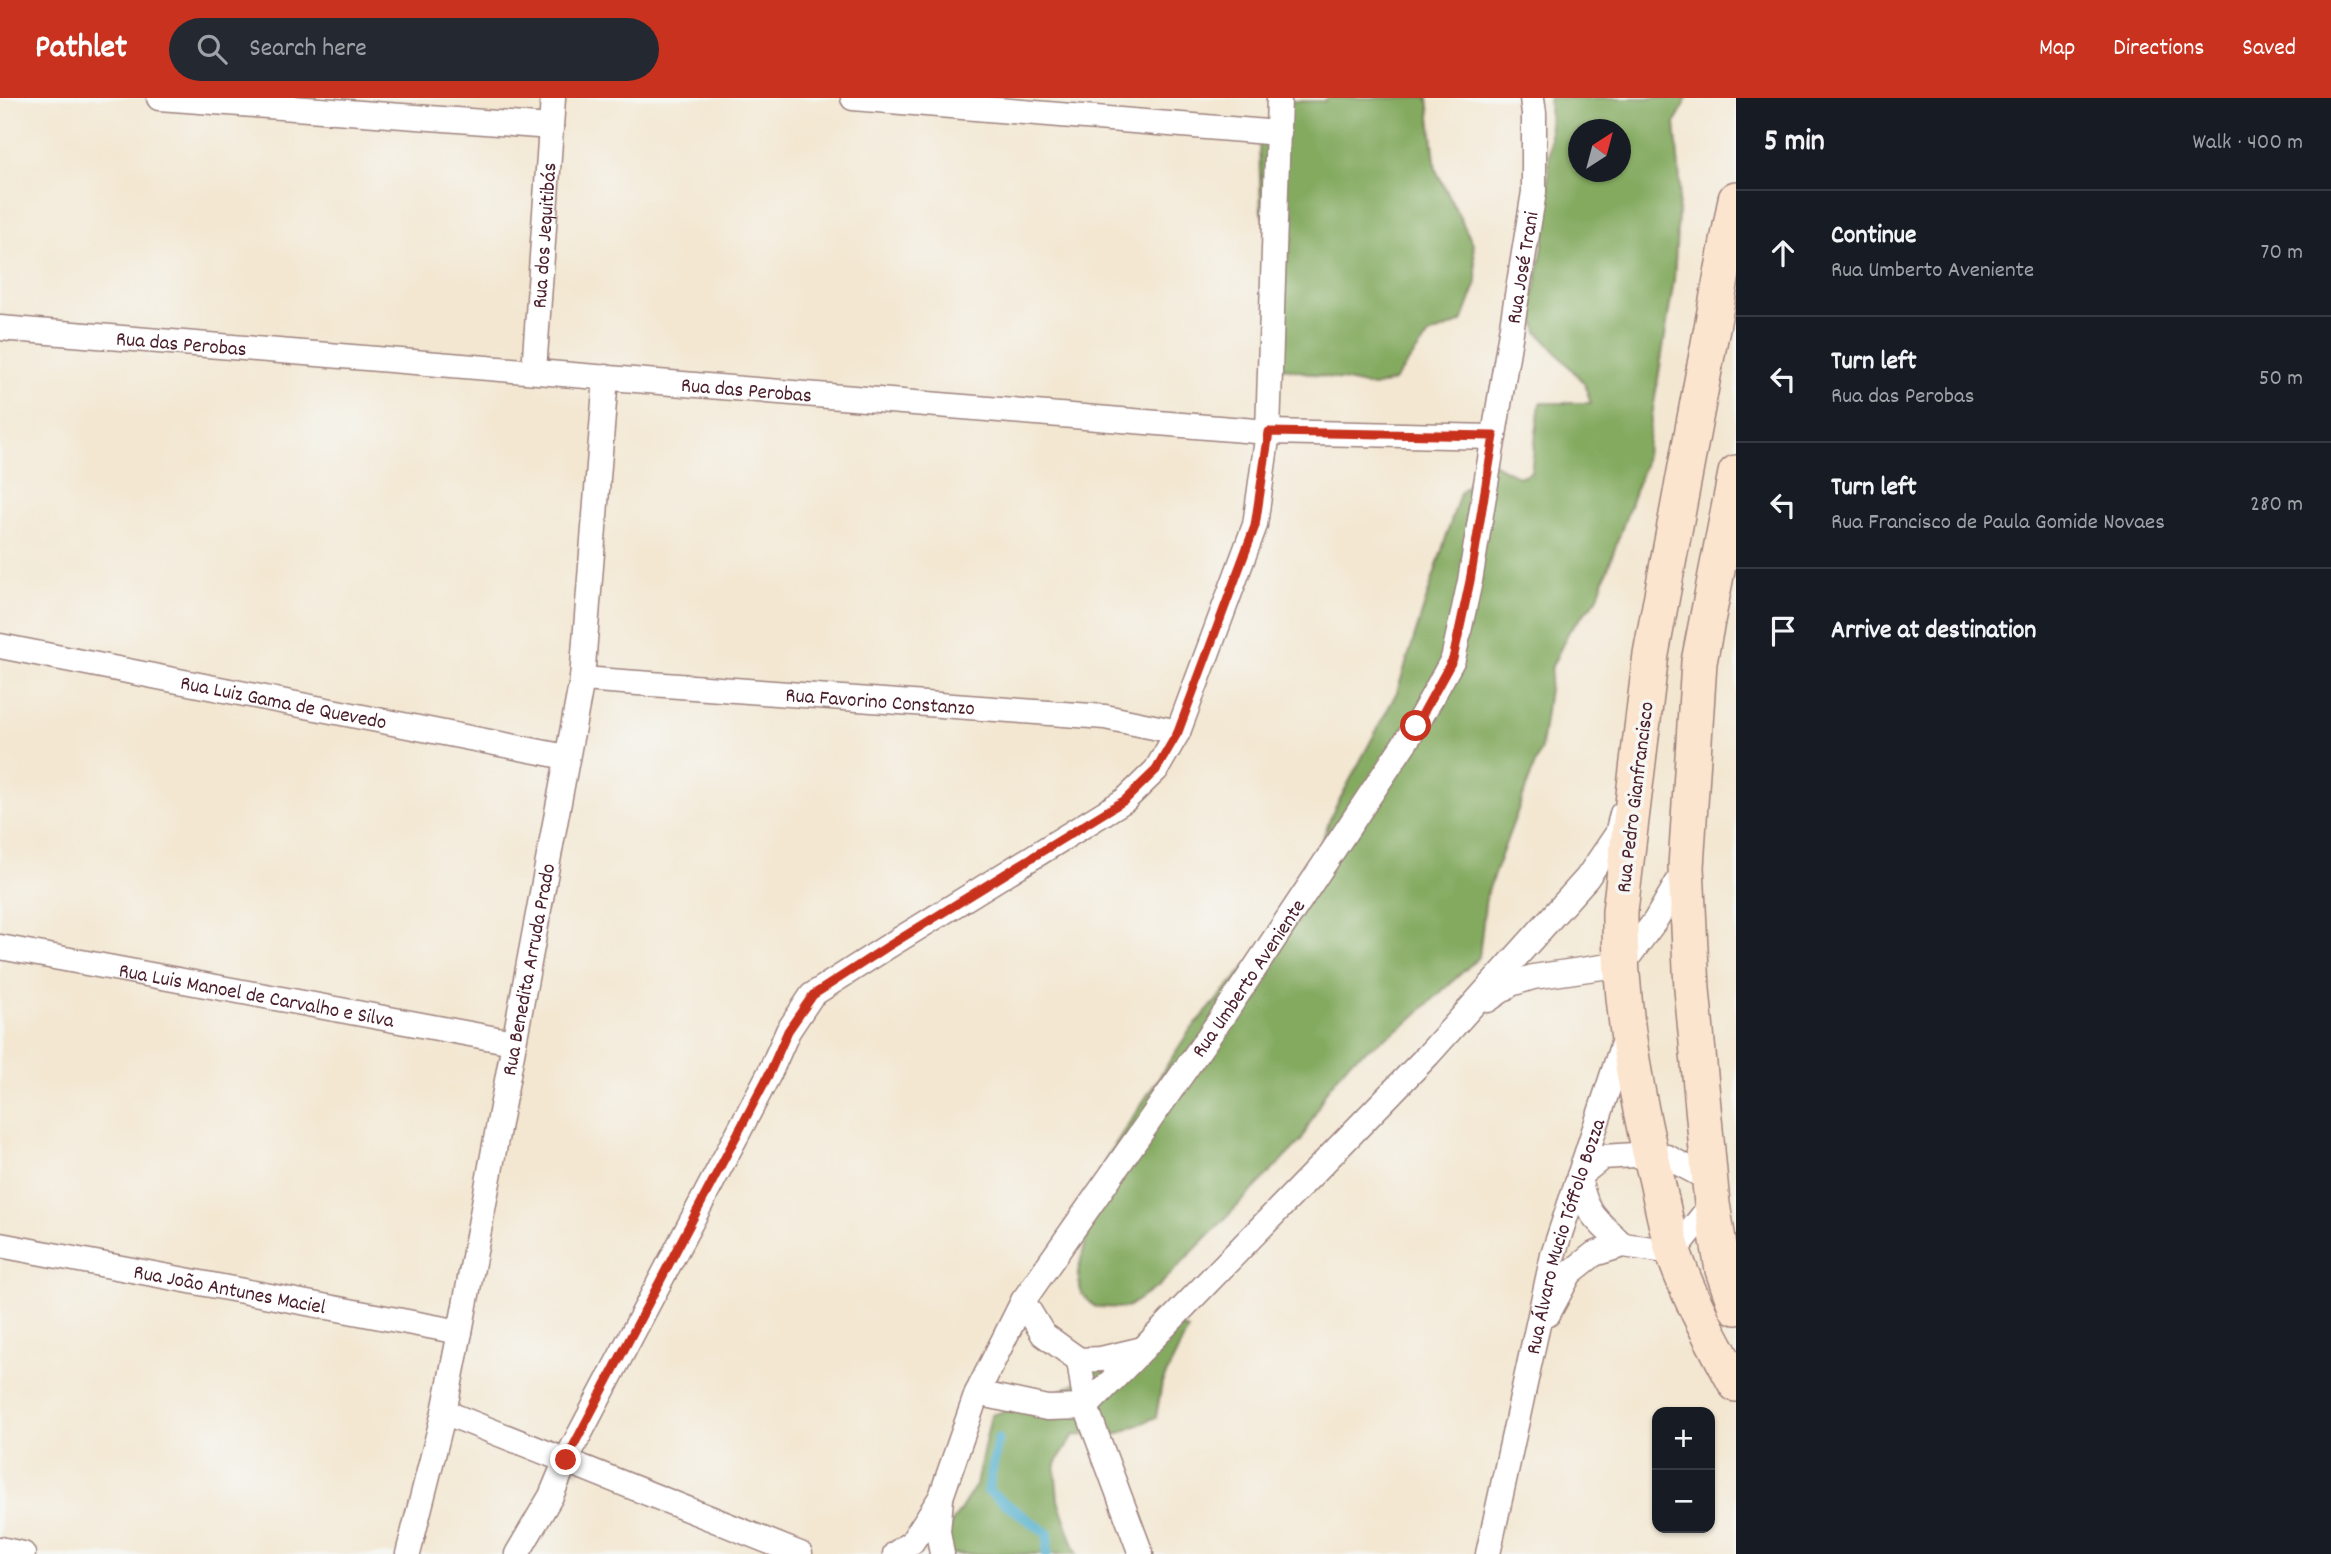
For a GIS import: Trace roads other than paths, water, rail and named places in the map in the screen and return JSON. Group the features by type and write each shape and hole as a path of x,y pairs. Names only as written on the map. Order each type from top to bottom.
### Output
{"street":[{"path":"159,98 551,127"},
{"name":"Rua dos Jequitibás","path":"534,371 553,98"},
{"path":"853,98 1279,133"},
{"path":"516,1554 551,1496 566,1460 770,1072 788,1031 813,995 1125,800 1156,770 1178,732 1255,526 1269,432 1279,98"},
{"name":"Rua José Trani","path":"1494,436 1534,192 1532,98"},
{"name":"Rua Pedro Gianfrancisco","path":"1736,200 1651,654 1620,911 1626,1034 1650,1154 1674,1252 1698,1312 1736,1384"},
{"name":"Rua das Perobas","path":"0,328 1269,432 1494,436"},
{"name":"Rua Benedita Arruda Prado","path":"408,1554 444,1412 460,1332 582,679 607,377"},
{"name":"Rua Umberto Aveniente","path":"895,1554 912,1542 941,1497 977,1393 1023,1301 1227,1010 1423,715 1453,659 1470,581 1494,436"},
{"path":"1736,473 1699,662 1686,867 1692,989 1710,1191 1723,1270 1736,1307"},
{"name":"Rua Luiz Gama de Quevedo","path":"0,646 566,757"},
{"name":"Rua Favorino Constanzo","path":"582,679 1105,717 1178,732"},
{"path":"977,1393 1047,1408 1086,1407 1428,1055 1602,859 1617,834 1639,753"},
{"path":"1428,1055 1486,1001 1511,984 1557,972 1623,964 1655,921 1686,867"},
{"name":"Rua Luis Manoel de Carvalho e Silva","path":"0,947 513,1042"},
{"name":"Rua Álvaro Mucio Tóffolo Bozza","path":"1535,1339 1553,1255 1626,1034"},
{"path":"1623,1245 1595,1219 1583,1201 1579,1176 1603,1157 1650,1154 1667,1157 1710,1191"},
{"path":"1674,1252 1710,1191"},
{"name":"Rua João Antunes Maciel","path":"0,1245 460,1332"},
{"name":"Rua Álvaro Mucio Tóffolo Bozza","path":"1535,1339 1570,1273 1594,1254 1623,1245 1674,1252"},
{"path":"1023,1301 1043,1334 1079,1360 1101,1359 1143,1349"},
{"path":"1488,1554 1535,1339"},
{"path":"1079,1360 1086,1407 1141,1554"},
{"path":"444,1412 800,1554"},
{"name":"Rua Umberto Aveniente","path":"941,1497 938,1531 942,1554"},
{"path":"0,1549 23,1554"}],"waterway":[{"path":"998,1439 988,1491 1048,1534 1047,1554"}]}
